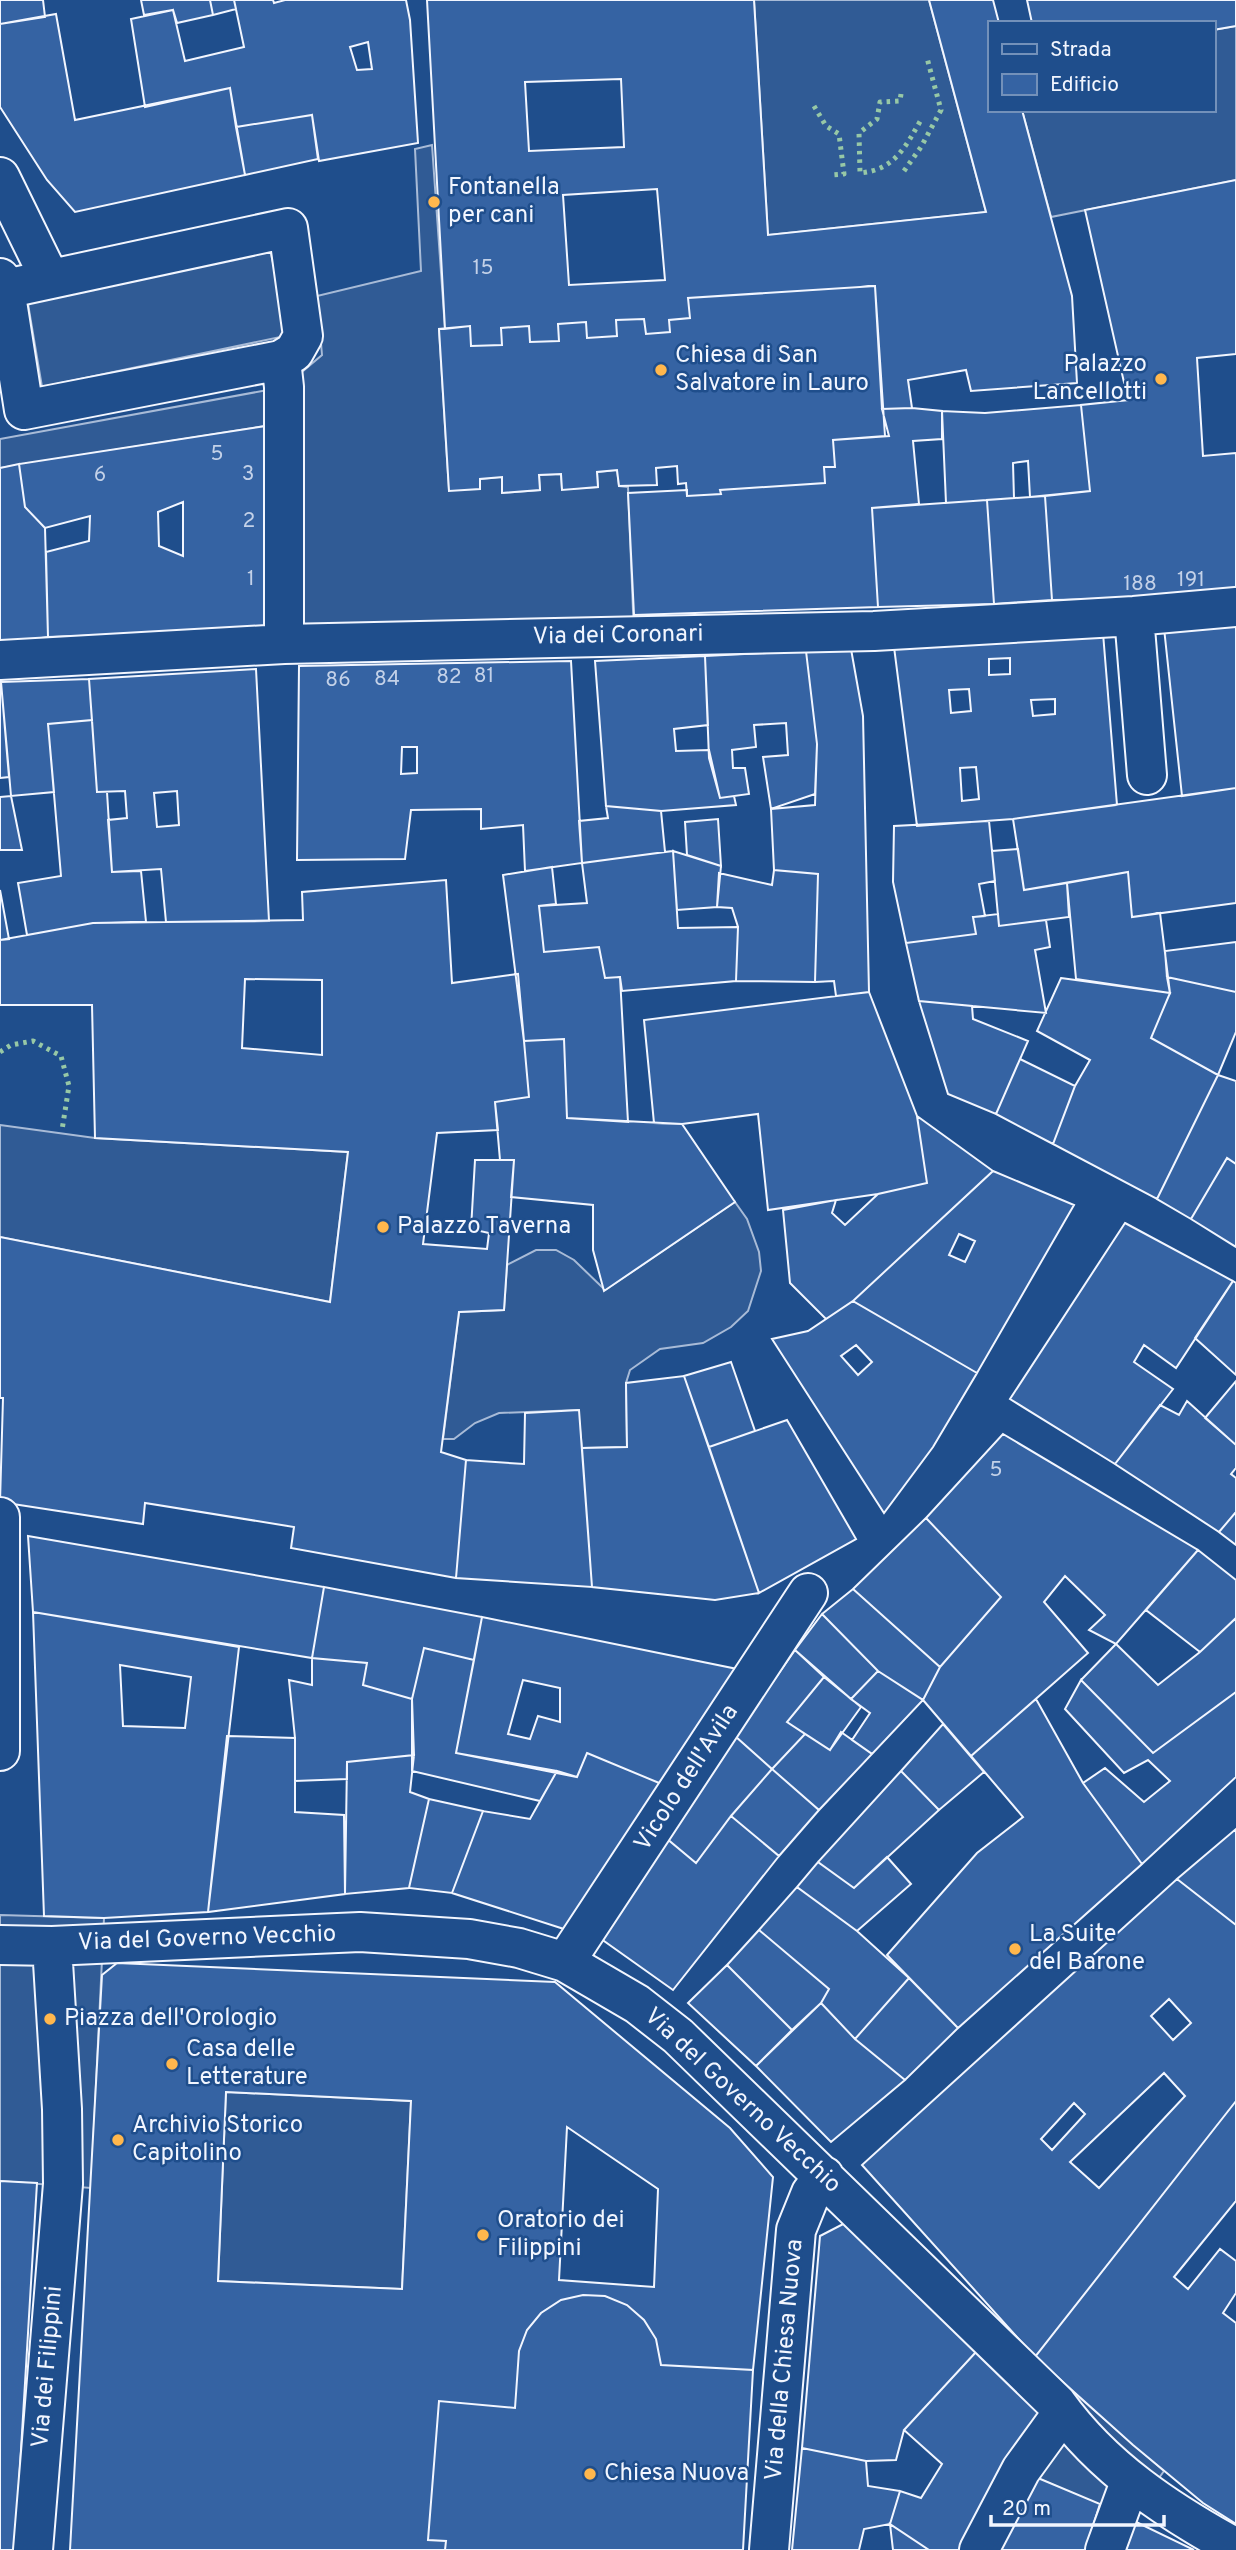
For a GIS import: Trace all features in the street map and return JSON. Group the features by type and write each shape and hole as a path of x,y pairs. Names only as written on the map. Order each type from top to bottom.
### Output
{"street":[{"path":"0,177 50,279"},
{"path":"288,228 303,336 294,352 281,360 12,411 3,284 50,279 288,228"},
{"path":"281,360 284,387 284,644"},
{"name":"Via dei Coronari","path":"0,660 284,644 874,631 1135,616 1236,607"},
{"path":"1135,616 1147,775"},
{"path":"0,1518 0,1751"},
{"name":"Vicolo dell'Avila","path":"565,1962 808,1593"},
{"name":"Via del Governo Vecchio","path":"0,1945 52,1946 301,1934 416,1934 519,1948 565,1962 637,2004 677,2036 824,2176 1063,2412 1130,2482 1196,2526 1236,2548"},
{"name":"Via dei Filippini","path":"33,2550 63,2184 62,2109 52,1946"},
{"name":"Via della Chiesa Nuova","path":"769,2550 795,2239 803,2210 824,2176"},
{"path":"979,2550 1021,2470 1063,2412"},
{"path":"1105,2550 1130,2482"}],"shaded area":[{"path":"754,0 929,0 986,212 768,235"},
{"path":"1236,26 1236,180 1051,217 1023,112 1215,112 1215,30"},
{"path":"432,145 445,329 439,330 449,490 480,479 502,477 503,493 540,490 539,475 561,474 562,489 598,487 597,472 617,470 619,486 628,487 634,635 283,649 265,426 0,468 0,439 284,387 322,355 317,296 421,271 415,149"},
{"path":"270,250 290,335 42,387 27,298"},
{"path":"0,1125 95,1138 348,1152 330,1302 0,1237"},
{"path":"735,1202 747,1219 759,1252 761,1271 748,1311 731,1327 703,1343 660,1349 630,1370 626,1383 627,1447 582,1448 578,1410 499,1413 475,1423 454,1439 443,1439 459,1312 504,1310 507,1265 536,1250 556,1250 574,1260 605,1290"},
{"name":"Piazza dell'Orologio","path":"0,1915 104,1918 91,2188 0,2181"},
{"path":"226,2092 411,2101 402,2289 218,2281"},
{"path":"1071,2390 1164,2471 1130,2519 1026,2473 1047,2415"}],"building":[{"path":"0,0 43,0 45,17 0,24"},
{"path":"141,0 210,0 213,15 177,23 173,10 144,15"},
{"path":"210,0 234,0 236,9 213,15"},
{"path":"234,0 273,0 274,3 285,0 406,0 410,20 418,143 319,161 312,115 236,127 230,88 145,107 131,19 173,10 185,61 244,47","holes":["368,42 372,69 357,70 350,47"]},
{"path":"427,0 754,0 768,235 986,212 929,0 993,0 998,21 988,21 988,112 1023,112 1072,296 1077,383 971,391 966,370 908,380 912,408 882,409 875,286 688,298 690,318 669,320 670,332 646,334 644,319 616,320 617,336 587,338 586,322 558,324 559,341 530,342 529,326 501,328 502,345 471,346 470,326 445,329","holes":["621,79 624,147 529,151 525,82","657,189 665,280 569,285 563,195"]},
{"path":"1027,0 1236,0 1236,26 1215,30 1215,21 1032,21"},
{"path":"56,14 75,120 230,88 245,175 75,212 47,180 0,107 0,24"},
{"path":"312,115 318,159 245,175 236,127"},
{"name":"Palazzo Lancellotti","path":"1236,180 1236,354 1197,358 1203,456 1236,453 1236,592 1183,598 1052,600 1045,496 1090,491 1081,405 1128,400 1085,210"},
{"name":"Chiesa di San Salvatore in Lauro","path":"875,286 885,436 833,440 835,467 824,467 825,483 720,490 721,494 687,496 686,483 678,484 677,466 656,468 657,485 619,486 617,470 597,472 598,487 562,490 561,474 539,475 540,490 502,493 502,477 480,479 480,489 449,491 439,329 470,326 471,346 502,345 501,328 529,326 530,342 559,341 558,324 586,322 587,338 617,336 616,320 644,319 646,334 670,332 669,320 690,318 688,298"},
{"path":"1081,405 1090,491 1030,497 1028,461 1013,463 1014,498 946,503 942,411 985,413"},
{"path":"882,409 942,411 942,439 913,441 919,504 872,508 878,607 634,615 628,493 687,490 687,496 721,494 720,490 825,483 824,467 835,467 833,440 889,436"},
{"path":"266,426 267,630 48,637 46,552 89,541 90,516 45,528 25,507 19,464","holes":["183,502 183,556 159,546 158,512"]},
{"path":"19,464 25,507 45,528 48,637 0,644 0,468"},
{"path":"1045,496 1052,600 994,604 987,500"},
{"path":"987,500 994,604 878,607 872,508"},
{"path":"1236,621 1236,788 1182,796 1164,628"},
{"path":"1103,633 1117,805 1013,819 917,826 894,647","holes":["1010,658 1010,674 989,675 989,659","969,689 971,711 951,713 949,690","1055,699 1055,714 1033,716 1031,700","976,767 979,799 962,801 960,768"]},
{"path":"851,649 863,716 869,992 836,996 834,981 815,982 818,874 774,870 771,809 815,805 817,744 806,651"},
{"path":"806,651 817,744 815,794 771,809 763,757 788,755 786,723 754,725 756,747 732,750 733,768 745,768 749,794 720,798 709,758 705,656"},
{"path":"705,656 708,725 674,729 676,751 709,750 720,798 734,796 736,805 661,811 606,806 595,661"},
{"path":"571,661 582,863 525,871 523,825 481,829 481,809 411,810 405,859 297,860 299,666","holes":["402,747 417,747 417,773 401,774"]},
{"path":"256,669 269,921 166,922 161,869 112,872 108,820 127,818 125,791 97,792 89,679","holes":["177,791 179,825 157,827 154,793"]},
{"path":"89,679 92,720 48,724 54,792 11,796 1,682"},
{"path":"0,682 9,777 0,778"},
{"path":"92,720 97,792 107,792 112,872 141,871 146,922 93,923 27,935 18,883 61,876 48,724"},
{"path":"1236,788 1236,903 1132,917 1128,872 1024,890 1013,819"},
{"path":"11,796 22,850 0,850 0,797"},
{"path":"606,806 661,811 665,852 582,863 579,821 608,818"},
{"path":"718,819 721,866 687,855 685,822"},
{"path":"989,821 995,881 979,884 985,916 973,917 976,934 906,943 893,882 894,826"},
{"path":"1018,849 1024,890 1067,883 1069,917 999,926 992,851"},
{"path":"673,851 678,928 738,927 736,981 622,991 620,977 605,978 599,947 544,952 539,906 587,903 582,863"},
{"path":"673,851 721,866 717,907 677,910"},
{"path":"552,867 556,904 539,906 544,952 599,947 605,978 620,977 628,1122 567,1118 564,1039 524,1041 503,875"},
{"path":"774,870 818,874 815,982 736,981 738,927 732,908 717,907 719,873 772,885"},
{"path":"1128,872 1132,917 1160,913 1170,993 1076,979 1067,883"},
{"name":"Palazzo Taverna","path":"446,880 452,983 518,974 529,1097 495,1102 498,1130 437,1133 423,1244 487,1249 489,1233 471,1229 475,1160 514,1160 504,1310 459,1312 441,1452 466,1460 456,1578 291,1548 294,1527 145,1503 143,1524 0,1502 3,1398 0,1398 0,1237 330,1302 348,1152 95,1138 92,1005 0,1005 0,940 93,923 303,920 302,892","holes":["245,979 322,980 322,1055 242,1048"]},
{"path":"0,890 9,939 0,940"},
{"path":"998,914 999,926 1046,920 1050,947 1035,950 1046,1013 919,1001 906,943 976,934 973,917"},
{"path":"1236,942 1236,992 1167,977 1165,951"},
{"path":"1167,977 1236,992 1236,1032 1218,1075 1151,1038 1170,993"},
{"path":"1061,978 1170,993 1151,1038 1218,1075 1157,1199 1053,1144 1075,1086 1090,1060 1037,1031"},
{"path":"869,992 917,1116 927,1183 878,1194 768,1210 758,1114 682,1124 654,1123 644,1020"},
{"path":"919,1001 972,1006 973,1019 1028,1041 996,1114 948,1094"},
{"path":"564,1039 567,1118 682,1124 735,1202 604,1291 593,1250 593,1205 511,1197 514,1160 500,1160 495,1102 529,1097 524,1041"},
{"path":"1020,1059 1075,1086 1053,1144 996,1114"},
{"path":"1218,1075 1236,1081 1236,1164 1227,1158 1191,1219 1157,1199"},
{"path":"917,1116 993,1171 853,1301 826,1319 790,1283 783,1210 836,1200 832,1213 845,1225 878,1194 927,1183"},
{"path":"1227,1158 1236,1164 1236,1247 1191,1219"},
{"path":"993,1171 1074,1205 977,1373 853,1301","holes":["959,1234 975,1241 965,1262 949,1255"]},
{"path":"1125,1223 1233,1281 1176,1368 1144,1345 1134,1362 1173,1389 1115,1464 1010,1399"},
{"path":"1233,1281 1236,1283 1236,1375 1195,1338"},
{"path":"853,1301 977,1373 933,1447 884,1513 772,1339 808,1331","holes":["856,1345 872,1362 858,1375 841,1356"]},
{"path":"731,1362 755,1431 709,1447 684,1376"},
{"path":"684,1376 759,1593 715,1600 592,1587 582,1448 627,1447 626,1383"},
{"path":"1236,1381 1236,1445 1205,1418"},
{"path":"1187,1401 1236,1445 1236,1468 1231,1474 1236,1478 1236,1512 1219,1532 1115,1464 1160,1405 1179,1415"},
{"path":"579,1410 592,1587 456,1578 466,1460 524,1464 525,1413"},
{"path":"787,1420 856,1539 759,1593 709,1447"},
{"path":"1003,1434 1198,1550 1116,1644 1089,1630 1105,1615 1065,1576 1044,1602 1088,1653 971,1756 923,1700 940,1667 1001,1597 926,1518"},
{"path":"1236,1512 1236,1545 1219,1532"},
{"path":"926,1518 1001,1597 940,1667 853,1589"},
{"path":"28,1536 324,1587 312,1658 33,1612"},
{"path":"1198,1550 1236,1580 1236,1618 1200,1652 1146,1610"},
{"path":"324,1587 482,1617 474,1660 424,1648 412,1699 363,1685 367,1663 312,1658"},
{"path":"853,1589 940,1667 923,1700 878,1671 822,1614"},
{"path":"33,1612 239,1647 208,1912 104,1918 44,1916","holes":["120,1665 191,1677 185,1728 123,1726"]},
{"path":"822,1614 878,1671 851,1699 795,1650"},
{"path":"482,1617 742,1670 664,1785 587,1753 577,1777 456,1753","holes":["523,1680 560,1688 560,1722 538,1716 530,1739 508,1734"]},
{"path":"1236,1618 1236,1692 1153,1753 1081,1680 1116,1644 1158,1685 1200,1652"},
{"path":"424,1648 474,1660 456,1753 557,1771 540,1801 412,1771 412,1699"},
{"path":"795,1650 824,1677 787,1722 805,1734 772,1769 735,1736"},
{"path":"312,1658 367,1663 363,1685 412,1699 414,1755 347,1762 347,1779 295,1781 295,1738 289,1680 312,1685"},
{"path":"878,1671 923,1700 872,1754 852,1740 870,1713 851,1699"},
{"path":"824,1677 861,1707 830,1750 787,1722"},
{"path":"1081,1680 1153,1753 1236,1692 1236,1777 1142,1864 1083,1783 1105,1768 1144,1802 1170,1781 1148,1760 1124,1773 1065,1709"},
{"path":"1036,1699 1083,1783 1142,1864 958,2028 887,1955 977,1853 1023,1817 971,1756"},
{"path":"943,1724 984,1772 939,1810 901,1771"},
{"path":"841,1732 872,1754 819,1810 772,1769 805,1734 830,1750"},
{"path":"227,1736 295,1738 295,1812 344,1815 345,1894 208,1912"},
{"path":"735,1736 772,1769 731,1816 696,1863 666,1838"},
{"path":"587,1753 664,1785 567,1930 452,1893 483,1811 530,1819 557,1771 577,1777"},
{"path":"414,1755 410,1792 429,1799 409,1888 345,1894 347,1762"},
{"path":"772,1769 819,1810 779,1856 731,1816"},
{"path":"901,1771 939,1810 854,1888 818,1862"},
{"path":"429,1799 483,1811 452,1893 409,1888"},
{"path":"731,1816 779,1856 673,1990 597,1936 666,1838 696,1863"},
{"path":"1236,1829 1236,1925 1177,1879"},
{"path":"887,1857 911,1884 857,1931 797,1887 818,1862 854,1888"},
{"path":"1177,1879 1236,1925 1236,2101 1035,2357 862,2165","holes":["1169,1999 1191,2023 1173,2040 1151,2016","1164,2073 1185,2096 1099,2188 1070,2162","1074,2103 1085,2114 1052,2150 1041,2139"]},
{"path":"797,1887 857,1931 909,1978 855,2039 821,2003 829,1989 759,1930"},
{"path":"759,1930 829,1989 821,2003 792,2030 727,1965"},
{"name":"Oratorio dei Filippini","path":"117,1963 555,1982 730,2128 773,2177 753,2370 661,2365 656,2339 644,2320 627,2305 605,2296 583,2295 561,2300 541,2313 527,2330 519,2351 515,2408 439,2401 428,2540 446,2541 445,2550 70,2550 102,1975","holes":["226,2092 411,2101 402,2289 218,2281","567,2127 658,2189 654,2287 559,2280"]},
{"path":"727,1965 792,2030 756,2066 688,2003"},
{"path":"909,1978 958,2028 905,2080 855,2039"},
{"path":"821,2003 855,2039 905,2080 831,2142 756,2066"},
{"path":"1236,2101 1236,2201 1174,2277 1188,2289 1220,2249 1236,2261 1236,2293 1223,2313 1236,2323 1236,2524 1203,2503 1133,2445 1035,2357"},
{"path":"0,2181 37,2183 15,2550 0,2550"},
{"path":"847,2222 976,2352 904,2430 896,2460 866,2461 802,2448 820,2236"},
{"name":"Chiesa Nuova","path":"583,2295 605,2296 627,2305 644,2320 656,2339 661,2365 753,2370 743,2550 445,2550 446,2541 428,2540 439,2401 515,2408 519,2351 527,2330 541,2313 561,2300"},
{"path":"976,2352 1047,2415 962,2550 929,2550 890,2524 900,2491 921,2498 942,2464 904,2430"},
{"path":"802,2448 866,2461 868,2486 900,2491 890,2524 864,2529 859,2550 792,2550"},
{"path":"1026,2473 1100,2504 1085,2550 993,2550"},
{"path":"1130,2519 1194,2550 1119,2550"},
{"path":"890,2524 929,2550 893,2550"}],"hedge":[{"path":"904,171 941,110 927,58"},
{"path":"901,94 900,101 880,102 877,119 859,133 860,173 872,171 891,162 905,147 922,118"},
{"path":"814,106 826,126 839,134 844,174 831,175"},
{"path":"0,1052 11,1045 33,1041 61,1056 69,1086 62,1130"}],"place":[{"name":"Fontanella per cani","path":"434,202"},
{"name":"Chiesa di San Salvatore in Lauro","path":"661,370"},
{"name":"Palazzo Lancellotti","path":"1161,379"},
{"name":"Palazzo Taverna","path":"383,1227"},
{"name":"La Suite del Barone","path":"1015,1949"},
{"name":"Piazza dell'Orologio","path":"50,2019"},
{"name":"Casa delle Letterature","path":"172,2064"},
{"name":"Archivio Storico Capitolino","path":"118,2140"},
{"name":"Oratorio dei Filippini","path":"483,2235"},
{"name":"Chiesa Nuova","path":"590,2474"}]}
